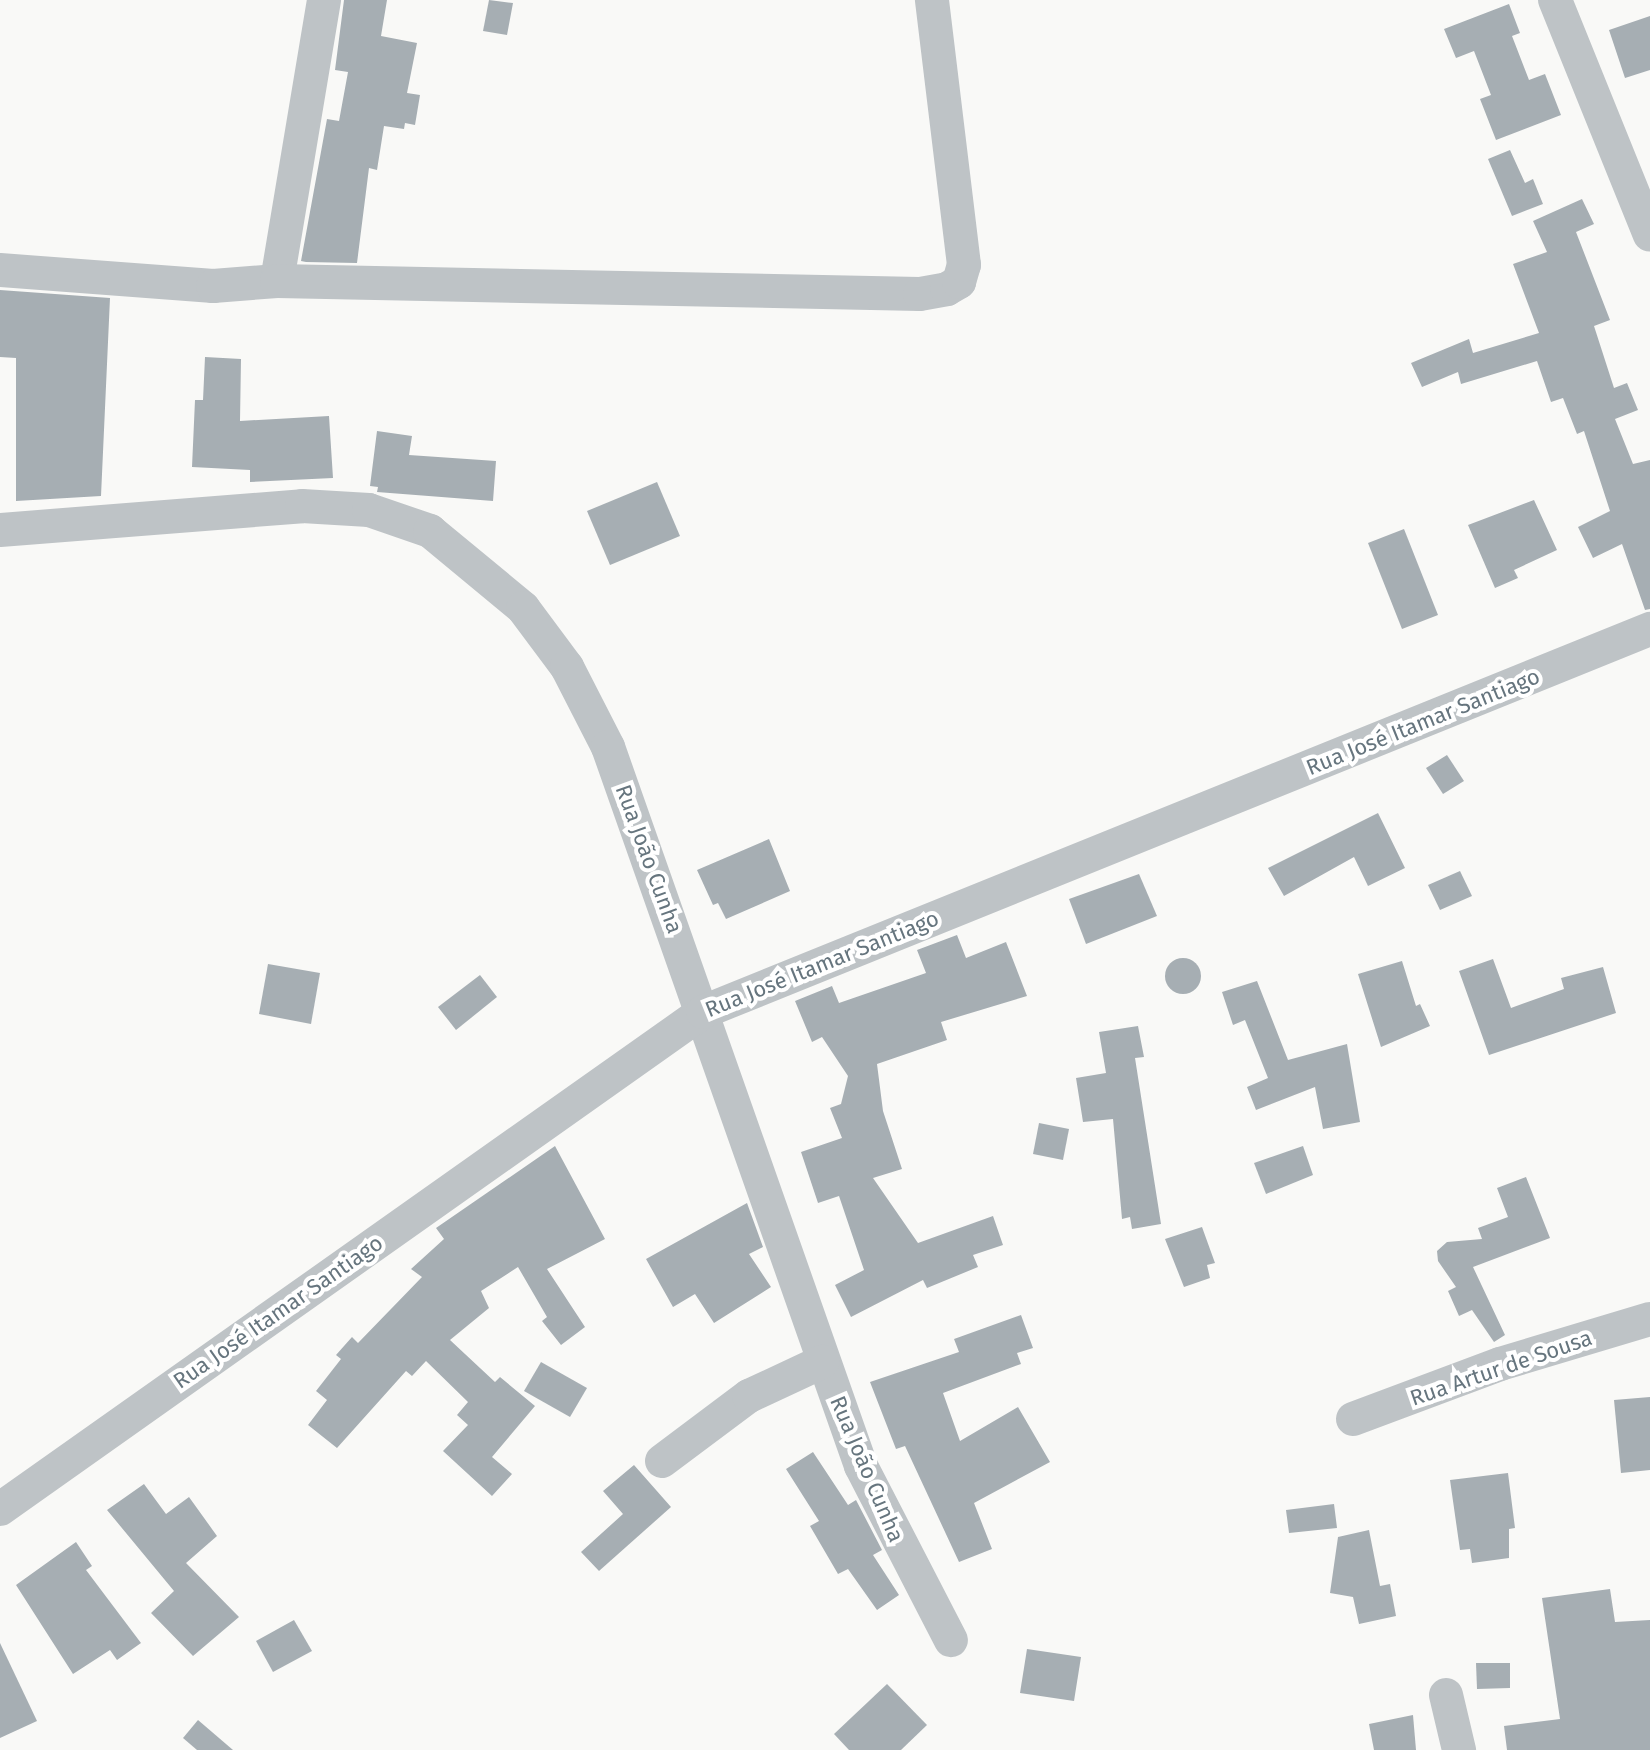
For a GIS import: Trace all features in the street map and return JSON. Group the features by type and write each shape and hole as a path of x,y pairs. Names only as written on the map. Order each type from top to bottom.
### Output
{"street":[{"path":"277,281 324,0"},
{"path":"0,270 213,286 277,281 920,294 947,289 959,282 964,265 932,0"},
{"path":"1555,0 1650,235"},
{"name":"Rua João Cunha","path":"0,530 302,506 369,510 430,531 523,608 567,667 608,747 861,1466 951,1640"},
{"name":"Rua José Itamar Santiago","path":"0,1509 703,1012 1650,629"},
{"name":"Rua Artur de Sousa","path":"1353,1419 1500,1364 1650,1319"},
{"path":"662,1461 749,1396 822,1362"},
{"path":"1446,1695 1459,1750"}],"building":[{"path":"344,0 387,0 381,36 417,43 407,93 420,95 415,125 405,123 404,129 384,126 377,170 369,168 357,263 306,262 301,261 327,119 339,121 348,72 335,70"},
{"path":"489,0 513,3 507,35 483,31"},
{"path":"1509,4 1520,33 1512,36 1529,80 1545,74 1561,115 1496,140 1480,99 1491,95 1474,51 1456,58 1444,29"},
{"path":"1650,16 1650,70 1625,78 1609,30"},
{"path":"1510,150 1525,183 1533,179 1543,204 1512,216 1488,159"},
{"path":"1582,199 1594,224 1576,232 1610,320 1594,326 1614,388 1627,383 1638,410 1615,419 1633,464 1650,460 1650,609 1645,610 1622,544 1593,558 1578,527 1610,511 1584,431 1577,434 1563,398 1551,402 1537,361 1461,384 1458,372 1422,387 1411,363 1469,339 1473,353 1539,333 1513,264 1547,252 1533,221"},
{"path":"0,290 110,298 101,496 16,501 16,358 0,357"},
{"path":"205,357 241,359 240,421 329,416 333,478 250,482 250,470 192,467 195,400 203,400"},
{"path":"377,431 412,436 409,455 496,461 493,501 377,492 378,487 370,486"},
{"path":"657,482 680,536 610,565 587,511"},
{"path":"1534,500 1557,550 1514,570 1518,578 1495,588 1468,525"},
{"path":"1404,529 1438,615 1402,629 1368,543"},
{"path":"1447,755 1464,781 1443,794 1426,768"},
{"path":"1378,813 1405,868 1368,886 1354,857 1284,896 1268,868"},
{"path":"769,839 790,891 726,919 718,903 713,905 697,870"},
{"path":"1460,871 1472,896 1440,910 1428,885"},
{"path":"1139,874 1157,916 1086,944 1069,899"},
{"path":"957,935 966,958 1006,942 1027,996 941,1022 947,1040 877,1064 883,1111 902,1169 873,1178 918,1243 993,1216 1003,1245 973,1255 978,1267 927,1288 923,1280 851,1317 835,1285 864,1270 839,1196 818,1203 801,1152 842,1138 830,1108 841,1104 848,1076 822,1037 812,1042 795,1001 832,986 839,1003 926,973 917,950"},
{"path":"1183,958 1195,964 1201,976 1195,988 1183,994 1171,988 1165,976 1171,964"},
{"path":"1493,959 1511,1008 1564,989 1561,978 1603,967 1616,1013 1489,1055 1459,971"},
{"path":"1402,961 1416,1006 1420,1004 1430,1026 1381,1047 1358,974"},
{"path":"268,964 320,973 311,1024 259,1014"},
{"path":"480,975 497,997 456,1030 438,1007"},
{"path":"1257,981 1288,1060 1347,1044 1360,1122 1323,1129 1315,1087 1256,1110 1247,1087 1268,1078 1245,1020 1233,1025 1222,992"},
{"path":"1138,1026 1144,1057 1135,1058 1161,1224 1132,1229 1130,1217 1122,1219 1113,1119 1083,1122 1076,1078 1106,1073 1099,1032"},
{"path":"1039,1123 1069,1129 1063,1160 1033,1154"},
{"path":"555,1146 605,1239 547,1269 585,1327 561,1345 542,1321 547,1317 518,1267 481,1291 489,1308 450,1340 495,1382 500,1377 535,1406 492,1457 512,1474 492,1496 443,1451 468,1425 457,1415 468,1402 426,1361 412,1376 406,1371 337,1448 308,1425 327,1400 316,1391 341,1359 336,1355 352,1337 358,1343 422,1277 411,1269 444,1239 436,1228"},
{"path":"1303,1146 1313,1175 1266,1194 1254,1163"},
{"path":"1526,1177 1550,1238 1473,1267 1505,1335 1494,1342 1472,1310 1459,1316 1448,1291 1456,1287 1438,1261 1437,1251 1447,1242 1482,1239 1478,1228 1508,1217 1497,1188"},
{"path":"747,1203 763,1247 749,1254 771,1287 714,1323 695,1294 673,1307 646,1259"},
{"path":"1202,1227 1215,1263 1207,1265 1210,1278 1184,1287 1165,1239"},
{"path":"1021,1315 1033,1348 1017,1353 1021,1364 943,1393 960,1441 1018,1407 1050,1462 974,1503 992,1549 959,1562 905,1446 896,1449 870,1382 959,1352 954,1339"},
{"path":"541,1362 587,1388 570,1417 524,1391"},
{"path":"1650,1397 1650,1470 1621,1473 1614,1400"},
{"path":"813,1452 848,1505 856,1500 882,1550 873,1555 899,1595 877,1610 848,1569 838,1574 810,1526 819,1521 786,1469"},
{"path":"634,1465 671,1507 599,1571 581,1552 623,1514 603,1491"},
{"path":"1508,1473 1515,1528 1509,1529 1509,1558 1472,1563 1470,1549 1460,1550 1450,1480"},
{"path":"144,1484 166,1514 189,1497 217,1536 186,1563 239,1617 193,1656 151,1613 174,1591 107,1510"},
{"path":"1334,1504 1337,1528 1289,1533 1286,1510"},
{"path":"1369,1530 1380,1586 1390,1584 1396,1616 1359,1624 1353,1597 1330,1593 1338,1537"},
{"path":"76,1542 92,1566 86,1570 141,1643 117,1660 110,1650 73,1674 16,1585"},
{"path":"1610,1589 1615,1622 1650,1620 1650,1750 1507,1750 1504,1726 1560,1719 1542,1598"},
{"path":"294,1620 312,1651 273,1672 256,1641"},
{"path":"0,1643 37,1721 0,1738"},
{"path":"1027,1649 1081,1657 1074,1701 1020,1693"},
{"path":"1476,1663 1510,1663 1510,1688 1477,1689"},
{"path":"887,1684 927,1725 901,1750 849,1750 834,1734"},
{"path":"1413,1715 1416,1750 1374,1750 1369,1724"},
{"path":"198,1720 233,1750 197,1750 183,1738"}]}
